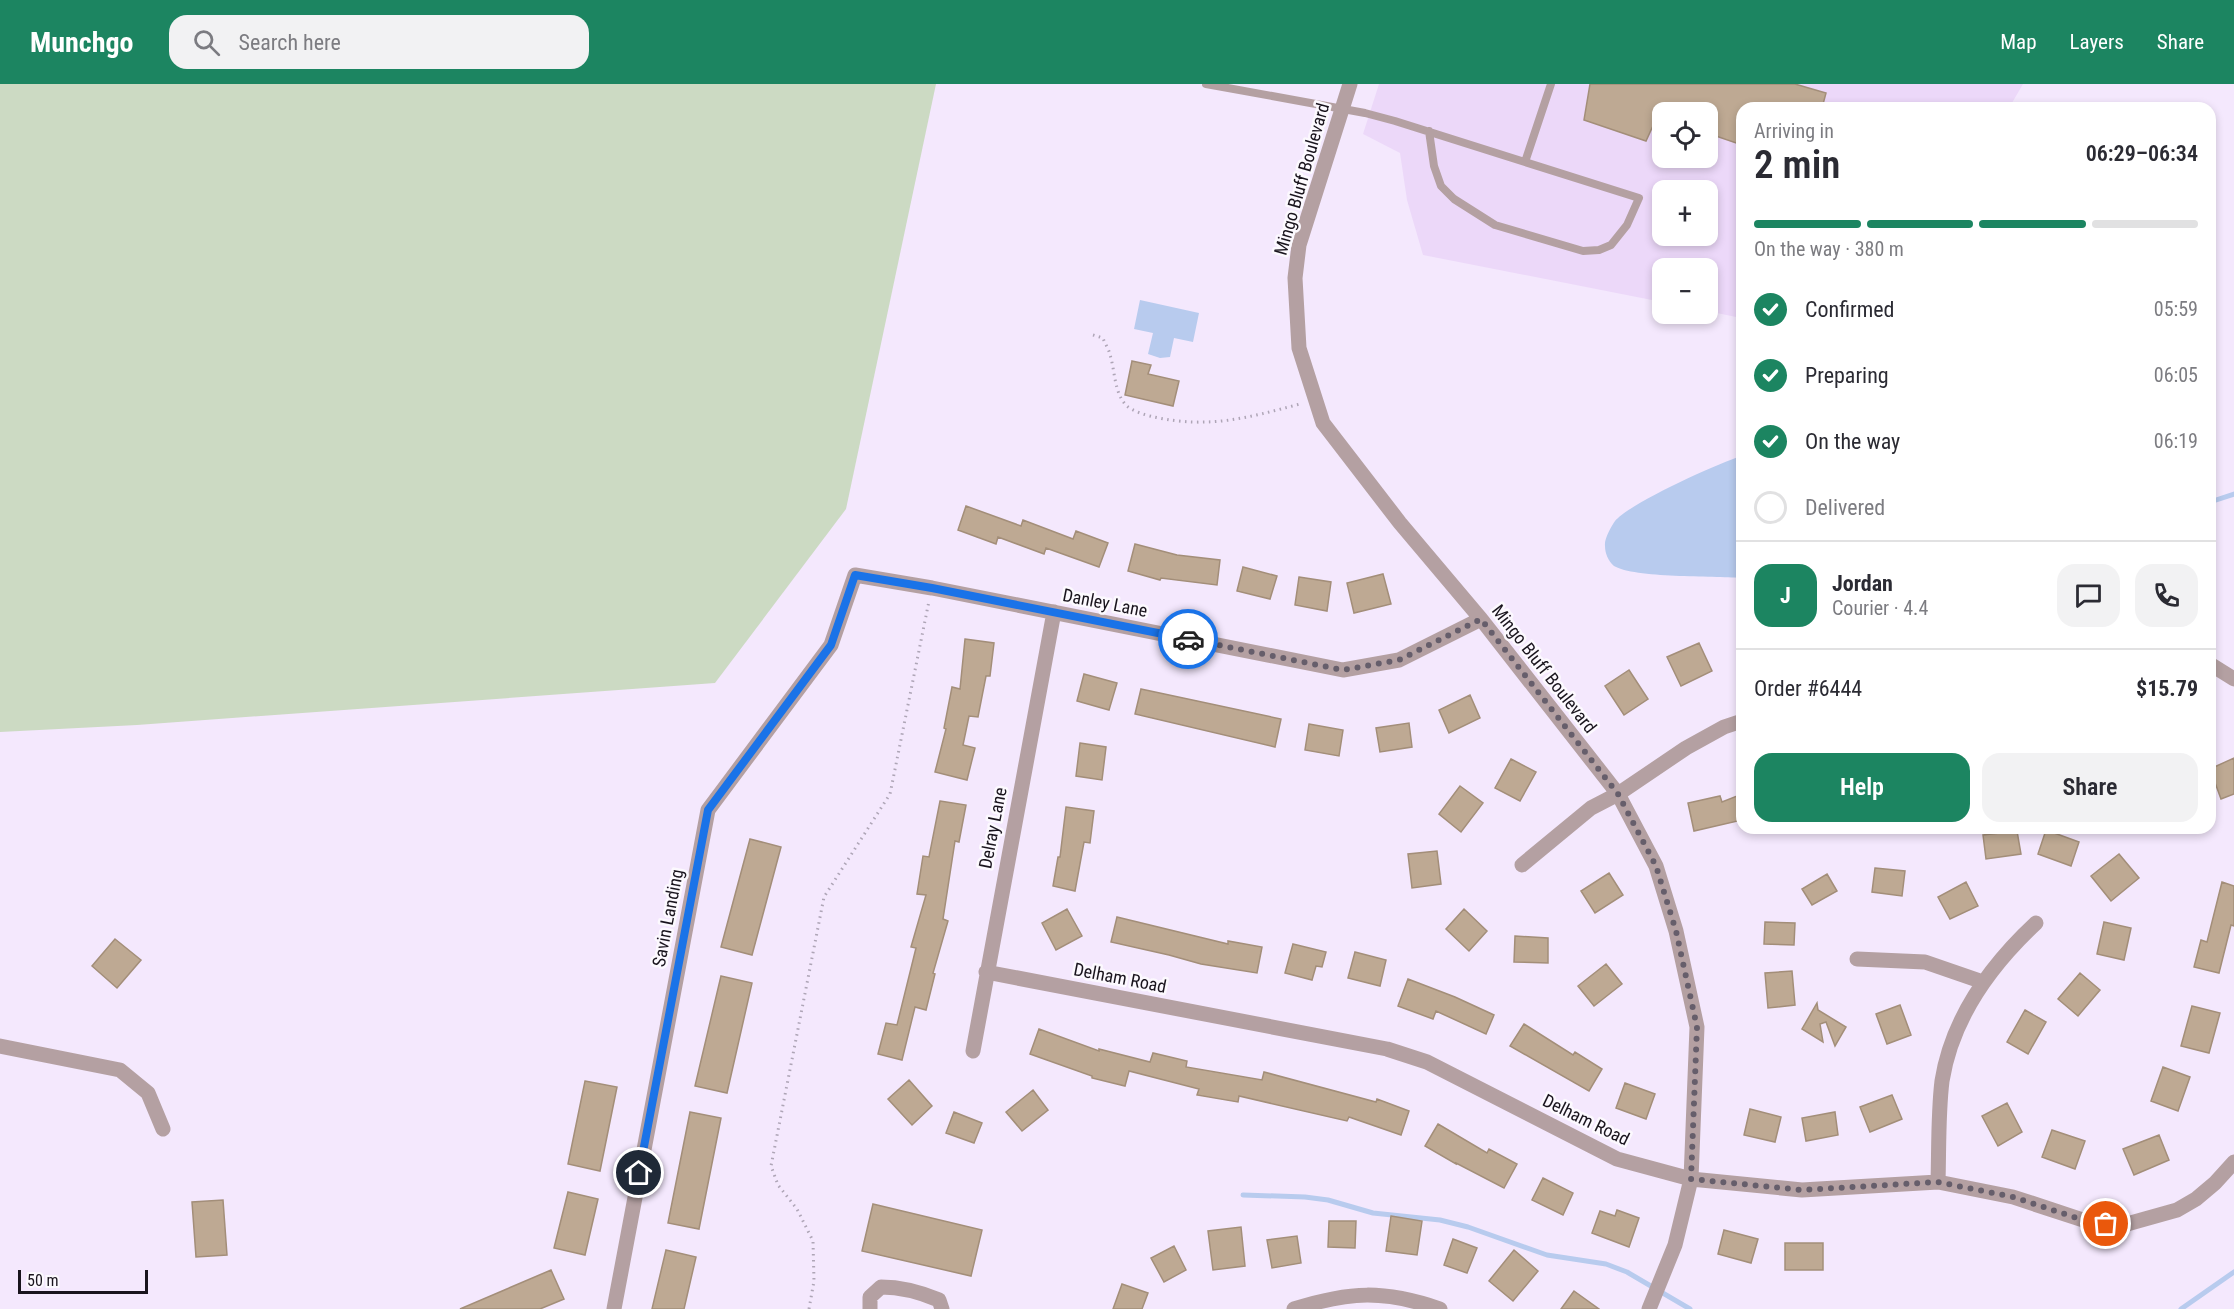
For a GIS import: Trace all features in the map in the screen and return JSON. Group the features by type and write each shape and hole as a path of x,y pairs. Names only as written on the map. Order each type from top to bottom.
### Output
{"street":[{"name":"Mingo Bluff Boulevard","path":"1350,84 1299,245 1295,278 1299,348 1323,423 1400,523 1481,619 1618,794 1656,866 1676,931 1697,1027 1691,1179 1675,1245 1649,1309"},
{"name":"Danley Lane","path":"855,575 932,588 1343,670 1399,660 1481,619"},
{"name":"Savin Landing","path":"614,1309 708,810 831,645 855,575"},
{"name":"Delray Lane","path":"973,1051 1054,612"},
{"path":"2216,668 2234,680"},
{"path":"1522,865 1591,808 1618,794 1686,748 1736,723"},
{"path":"1938,1182 1942,1081 1958,1025 1983,981 2018,939 2037,923"},
{"path":"1857,960 1925,962 1983,981"},
{"name":"Delham Road","path":"986,972 1387,1049 1427,1062 1617,1159 1691,1179 1802,1190 1938,1182 2013,1197 2089,1222 2127,1224 2177,1210 2196,1199 2234,1162"},
{"path":"0,1046 120,1070 148,1093 163,1129"},
{"path":"870,1309 870,1297 881,1287 896,1287 939,1300 942,1309"},
{"path":"1294,1309 1315,1302 1365,1294 1383,1294 1440,1309"}],"lane":[{"path":"1206,84 1365,113 1429,131 1639,198 1627,225 1611,245 1599,250 1583,251 1494,225 1454,199 1442,186 1434,166 1429,131"},
{"path":"1525,162 1551,84"}],"path":[{"path":"1093,335 1103,338 1110,353 1118,390 1125,405 1142,414 1171,420 1205,423 1236,420 1302,403"},
{"path":"809,1309 814,1281 813,1241 797,1209 778,1185 771,1166 824,897 890,794 932,588"}],"shaded area":[{"path":"1379,84 2023,84 2012,102 1736,102 1736,317 1718,313 1718,258 1652,258 1652,300 1423,255 1407,200 1400,153 1363,134"}],"green space":[{"path":"0,84 936,84 846,509 715,683 137,725 0,732"}],"water":[{"path":"1140,300 1199,313 1193,342 1174,338 1170,357 1160,358 1148,354 1153,333 1134,329"},
{"path":"1736,458 1736,578 1638,573 1612,564 1606,554 1605,546 1615,521 1638,504"}],"building":[{"path":"1590,84 1795,84 1826,93 1824,102 1736,102 1736,143 1718,137 1718,102 1652,102 1652,128 1646,141 1584,120"},
{"path":"1132,361 1151,365 1148,374 1179,381 1173,406 1125,395"},
{"path":"966,506 1021,526 1023,520 1073,539 1076,531 1108,543 1099,567 1046,548 1044,554 998,537 996,544 958,530"},
{"path":"1135,544 1177,555 1220,560 1217,585 1161,578 1160,580 1128,571"},
{"path":"1243,567 1277,576 1270,599 1237,591"},
{"path":"1383,574 1391,604 1354,613 1347,583"},
{"path":"1299,577 1331,582 1327,611 1295,605"},
{"path":"965,639 994,643 990,676 986,676 978,717 969,716 963,745 975,748 967,780 935,772 946,729 944,728 952,687 960,689"},
{"path":"1699,643 1712,671 1681,686 1667,657"},
{"path":"1629,670 1648,699 1624,715 1605,686"},
{"path":"1084,674 1117,683 1109,710 1077,701"},
{"path":"1141,689 1281,719 1275,747 1135,714"},
{"path":"1470,695 1480,718 1449,733 1439,710"},
{"path":"1409,723 1412,747 1380,752 1376,728"},
{"path":"1309,724 1343,730 1339,756 1305,750"},
{"path":"1080,743 1106,747 1102,780 1076,776"},
{"path":"2234,758 2234,794 2221,799 2216,785 2216,766"},
{"path":"1511,759 1536,772 1520,801 1495,788"},
{"path":"1460,786 1483,803 1461,832 1439,814"},
{"path":"1720,796 1722,802 1736,796 1736,821 1694,831 1688,803"},
{"path":"940,801 966,805 959,842 955,841 943,919 948,921 933,973 935,974 926,1010 915,1007 902,1060 878,1054 886,1023 897,1025 916,948 911,947 926,895 917,894 923,856 929,857"},
{"path":"1066,807 1094,811 1090,843 1084,842 1075,891 1053,886 1058,857 1060,857"},
{"path":"2018,834 2021,854 1986,859 1983,835"},
{"path":"2045,834 2057,834 2079,842 2071,866 2038,854"},
{"path":"750,839 781,847 752,955 721,947"},
{"path":"1437,851 1441,884 1412,888 1408,854"},
{"path":"2119,854 2139,878 2111,901 2091,876"},
{"path":"1875,868 1905,871 1902,896 1872,892"},
{"path":"1609,873 1623,895 1595,913 1581,891"},
{"path":"1827,874 1837,891 1812,905 1802,889"},
{"path":"1966,882 1978,906 1950,919 1938,897"},
{"path":"2222,882 2234,886 2234,926 2231,925 2219,973 2194,967 2201,940 2207,942"},
{"path":"1067,909 1082,936 1056,950 1042,923"},
{"path":"1464,909 1487,931 1469,951 1446,929"},
{"path":"1117,917 1228,944 1228,941 1262,947 1257,973 1201,964 1111,942"},
{"path":"1765,922 1795,923 1794,945 1764,944"},
{"path":"2104,922 2131,928 2124,960 2097,954"},
{"path":"1515,936 1548,938 1548,963 1514,962"},
{"path":"115,939 141,960 117,988 92,966"},
{"path":"1293,944 1326,952 1322,967 1316,966 1312,980 1285,973"},
{"path":"1355,952 1386,960 1380,986 1348,978"},
{"path":"1606,964 1622,984 1594,1006 1578,986"},
{"path":"1792,971 1795,1005 1768,1008 1765,973"},
{"path":"2080,973 2100,990 2078,1016 2058,999"},
{"path":"721,976 752,983 727,1093 695,1086"},
{"path":"1408,979 1494,1015 1486,1034 1436,1011 1433,1019 1398,1006"},
{"path":"1817,1003 1818,1010 1846,1027 1835,1046 1826,1022 1820,1024 1823,1042 1802,1029"},
{"path":"1900,1005 1911,1035 1887,1044 1876,1014"},
{"path":"2192,1006 2220,1013 2209,1053 2181,1046"},
{"path":"2025,1010 2046,1022 2028,1054 2007,1042"},
{"path":"1524,1024 1573,1055 1575,1052 1602,1069 1589,1091 1510,1046"},
{"path":"1039,1029 1099,1051 1099,1049 1150,1062 1153,1053 1187,1061 1186,1067 1262,1080 1264,1072 1376,1102 1377,1099 1409,1111 1401,1135 1349,1117 1347,1121 1239,1096 1238,1102 1197,1095 1199,1089 1129,1071 1125,1086 1092,1078 1092,1076 1030,1054"},
{"path":"2163,1067 2190,1077 2178,1111 2151,1101"},
{"path":"909,1080 932,1106 912,1125 888,1099"},
{"path":"585,1081 617,1087 600,1171 568,1164"},
{"path":"1625,1083 1655,1094 1646,1119 1616,1108"},
{"path":"1033,1090 1048,1110 1022,1131 1006,1112"},
{"path":"1892,1095 1902,1119 1870,1132 1860,1107"},
{"path":"2007,1103 2022,1132 1998,1146 1982,1116"},
{"path":"1750,1109 1781,1117 1775,1142 1744,1135"},
{"path":"690,1112 721,1118 699,1229 668,1223"},
{"path":"954,1112 982,1123 974,1143 946,1133"},
{"path":"1835,1112 1838,1135 1806,1141 1802,1118"},
{"path":"1438,1124 1487,1153 1489,1149 1517,1164 1504,1188 1425,1146"},
{"path":"2052,1130 2085,1141 2075,1169 2042,1157"},
{"path":"2159,1135 2169,1160 2134,1175 2123,1149"},
{"path":"1543,1178 1573,1193 1563,1215 1532,1200"},
{"path":"568,1192 598,1199 585,1255 554,1248"},
{"path":"223,1200 227,1255 196,1257 192,1202"},
{"path":"873,1204 982,1230 971,1276 862,1251"},
{"path":"1617,1210 1639,1218 1629,1247 1592,1233 1600,1211 1615,1216"},
{"path":"1391,1216 1422,1221 1417,1255 1386,1251"},
{"path":"1329,1221 1356,1221 1355,1248 1328,1247"},
{"path":"1241,1227 1245,1266 1213,1270 1208,1231"},
{"path":"1724,1230 1758,1239 1751,1263 1718,1254"},
{"path":"1297,1236 1301,1263 1272,1268 1267,1240"},
{"path":"1453,1239 1477,1248 1467,1273 1444,1265"},
{"path":"1785,1243 1823,1243 1823,1270 1785,1270"},
{"path":"1174,1246 1186,1270 1164,1282 1151,1258"},
{"path":"666,1250 696,1257 684,1309 652,1309"},
{"path":"1514,1250 1538,1271 1513,1301 1489,1281"},
{"path":"551,1270 564,1299 540,1309 460,1309"},
{"path":"1122,1284 1148,1293 1142,1309 1113,1309"},
{"path":"1574,1291 1599,1309 1561,1309"}],"waterway":[{"path":"2216,500 2234,494"},
{"path":"1243,1195 1328,1200 1373,1213 1440,1220 1468,1227 1547,1255 1606,1264 1627,1272 1690,1309"},
{"path":"2181,1309 2234,1272"}],"way so far":[{"path":"1188,639 1343,670 1399,660 1481,619 1618,794 1656,866 1676,931 1697,1027 1691,1179 1802,1190 1938,1182 2013,1197 2089,1222 2106,1224"}],"route":[{"path":"639,1173 708,810 831,645 855,575 1188,639"}]}
